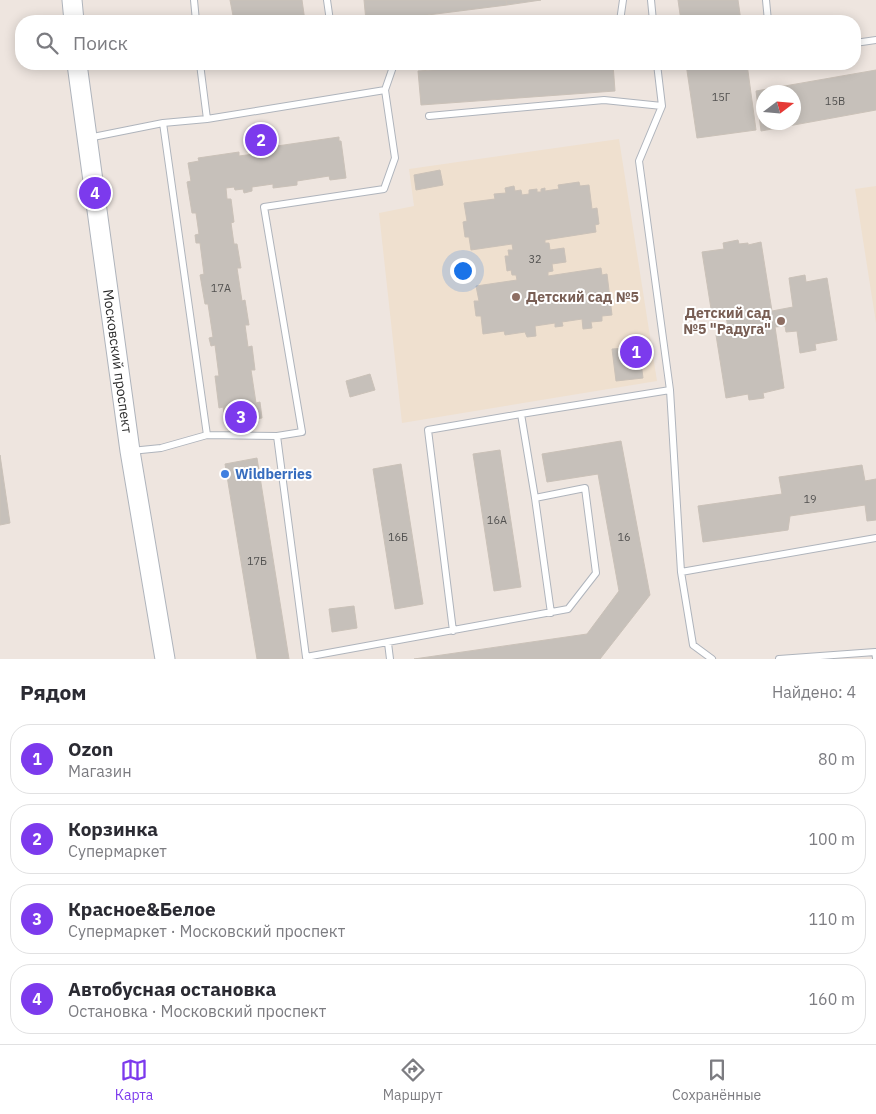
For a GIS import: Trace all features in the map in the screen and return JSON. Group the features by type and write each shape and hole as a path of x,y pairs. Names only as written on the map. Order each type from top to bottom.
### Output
{"main road":[{"path":"72,0 73,15"},
{"name":"Московский проспект","path":"78,70 130,452 165,659"}],"lane":[{"path":"194,0 195,15"},
{"path":"326,0 329,15"},
{"path":"621,15 623,0"},
{"path":"651,0 652,15"},
{"path":"766,0 767,15"},
{"path":"861,42 876,40"},
{"path":"201,70 207,119"},
{"path":"130,452 161,448 208,435 277,436 302,432 264,207 384,189 395,158 385,90 392,70"},
{"path":"659,70 662,106 639,161 670,390 681,572 693,645 712,659"},
{"path":"86,138 163,123 207,119 385,90"},
{"path":"429,116 604,100 662,106"},
{"path":"163,123 208,435"},
{"path":"454,631 428,430 670,390"},
{"path":"521,414 551,613"},
{"path":"277,436 306,657 568,610 596,573 585,488 535,498"},
{"path":"681,572 876,538"},
{"path":"388,643 390,659"},
{"path":"779,659 875,652 876,658"}],"shaded area":[{"name":"Детский сад №5","path":"619,139 657,381 402,423 379,213 414,206 409,169"},
{"path":"876,186 876,323 855,189"}],"building":[{"path":"230,0 302,0 304,15 233,15"},
{"path":"364,0 506,0 507,5 428,15 365,15"},
{"path":"506,0 541,0 507,5"},
{"path":"678,0 738,0 740,15 680,15"},
{"path":"613,70 615,91 421,105 418,71"},
{"path":"687,70 748,70 756,130 697,138"},
{"path":"876,70 876,110 801,124 801,85 790,85"},
{"path":"339,137 346,178 330,180 329,176 297,181 297,185 273,188 273,184 252,187 252,191 244,193 243,189 226,188 227,199 231,199 234,222 231,223 234,244 237,244 241,268 237,268 242,301 245,300 249,325 245,325 248,347 252,346 255,370 251,370 256,403 260,402 262,418 226,424 223,407 219,408 215,376 219,376 215,345 211,346 209,338 213,337 208,304 205,304 200,275 204,274 200,243 196,243 195,235 199,234 196,213 192,213 187,182 191,181 188,163 199,161 198,158 239,152 239,156 254,154 253,150 261,149 262,152 277,150 277,146"},
{"path":"440,170 443,185 416,190 414,175"},
{"path":"579,182 580,186 589,185 592,209 597,208 599,224 595,225 596,232 545,240 545,243 549,243 550,250 564,248 566,262 552,264 553,271 548,272 548,276 601,268 602,275 607,274 612,315 602,316 602,321 591,322 592,328 583,329 582,319 562,322 563,326 555,327 555,323 535,326 536,336 527,337 525,332 505,335 504,331 483,334 481,316 476,316 474,301 479,301 476,286 517,280 516,275 512,275 511,270 507,271 505,256 509,256 508,250 513,250 512,244 471,250 469,237 465,237 463,222 467,221 464,203 495,199 494,194 506,193 505,188 514,186 515,191 521,190 522,195 529,194 529,190 537,189 537,192 541,192 541,189 545,188 545,191 559,189 558,185"},
{"name":"Детский сад №5 \"Радуга\"","path":"738,240 739,244 748,243 748,245 761,242 772,311 793,307 789,278 805,275 806,282 827,278 837,340 815,344 816,350 800,353 797,331 786,332 785,326 775,327 784,388 763,393 764,398 749,400 748,394 726,398 716,335 737,330 737,326 728,327 726,317 735,316 734,311 712,315 702,252 724,249 723,243"},
{"path":"639,347 643,378 616,381 612,349"},
{"path":"370,374 375,390 350,397 346,381"},
{"path":"621,441 650,595 600,659 414,659 587,634 619,591 598,474 547,482 542,454"},
{"path":"500,450 521,587 494,591 473,454"},
{"path":"0,455 10,523 0,525"},
{"path":"257,458 289,659 257,659 225,464"},
{"path":"401,464 423,604 395,609 373,469"},
{"path":"862,465 865,481 876,479 876,520 867,521 865,505 790,516 788,530 703,542 698,506 782,494 779,477"},
{"path":"354,606 357,628 332,632 329,609"}],"place":[{"name":"Корзинка","path":"261,140"},
{"name":"Автобусная остановка","path":"95,193"},
{"name":"Детский сад №5","path":"516,297"},
{"name":"Детский сад №5 \"Радуга\"","path":"781,321"},
{"name":"Ozon","path":"636,352"},
{"name":"Красное&Белое","path":"241,417"},
{"name":"Wildberries","path":"225,474"}]}
